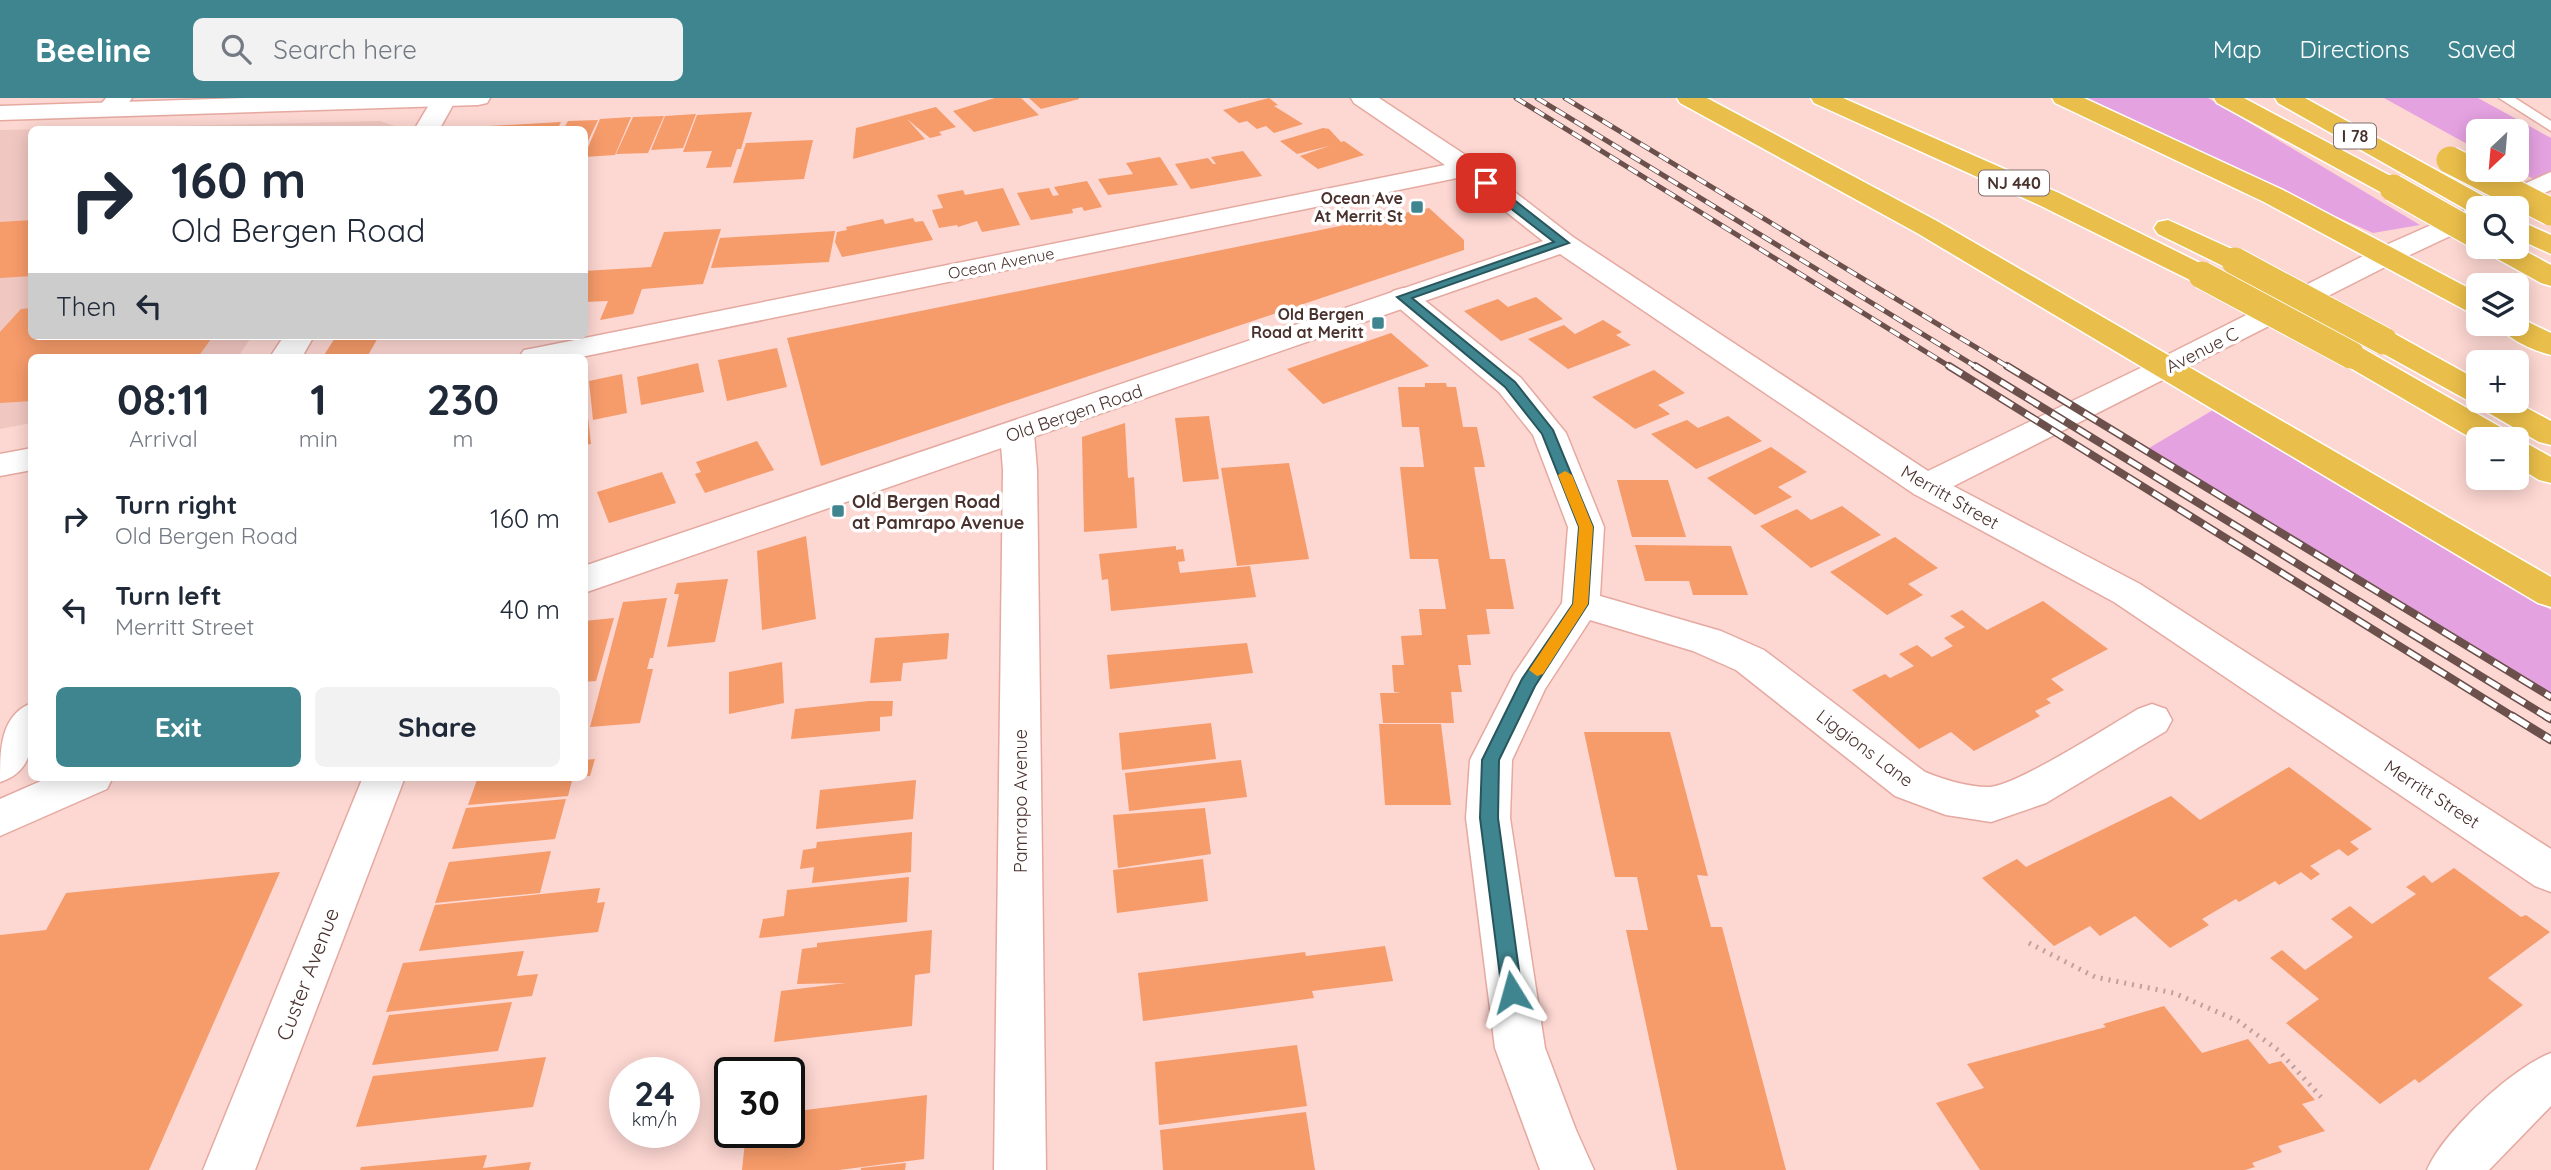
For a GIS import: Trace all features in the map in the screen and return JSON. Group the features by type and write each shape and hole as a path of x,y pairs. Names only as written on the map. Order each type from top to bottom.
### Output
{"highway":[{"path":"1689,98 1927,227 2551,594"},
{"name":"NJ 440","path":"1823,98 2024,187 2202,275 2351,355 2476,427"},
{"name":"NJ 440","path":"1878,98 2071,182"},
{"path":"2064,98 2208,164 2466,298"},
{"path":"2226,98 2466,229"},
{"name":"I 78","path":"2287,98 2466,197"},
{"path":"2439,154 2551,212"},
{"path":"2142,216 2235,261 2466,386"},
{"path":"2529,233 2551,246"},
{"path":"2518,259 2539,271"},
{"path":"2529,334 2551,346"},
{"path":"2512,413 2551,435"},
{"path":"2529,459 2551,472"}],"street":[{"path":"0,113 114,103 478,98"},
{"name":"Merritt Street","path":"1363,98 1467,169 1563,243 1926,486 2127,593 2551,873"},
{"path":"428,126 445,99"},
{"name":"Ocean Avenue","path":"550,354 1467,169"},
{"path":"2514,196 2551,180"},
{"name":"Avenue C","path":"1926,486 2387,255 2466,219"},
{"name":"Old Bergen Road","path":"588,579 1563,243"},
{"path":"1403,297 1510,385 1549,433 1586,527 1580,604 1528,684 1491,760 1489,818 1520,1048 1554,1142 1568,1170"},
{"name":"Pamrapo Avenue","path":"1017,433 1020,470 1020,1170"},
{"path":"0,465 28,460"},
{"name":"Liggions Lane","path":"1580,604 1707,641 1750,660 1910,784 1946,798 1991,805 2031,790 2152,720"},
{"path":"0,766 28,724"},
{"path":"0,818 83,781"},
{"name":"Custer Avenue","path":"229,1170 382,781"},
{"path":"2453,1170 2526,1094 2551,1077"}],"lane":[{"path":"2507,98 2551,127"}],"path":[{"path":"2029,943 2095,977 2174,993 2238,1021 2278,1050 2321,1097"}],"shaded area":[{"path":"2070,98 2208,98 2420,225 2373,233"},
{"path":"2384,98 2478,98 2516,119 2466,119 2466,143"},
{"path":"380,121 395,126 169,126"},
{"path":"2529,126 2551,138 2551,188 2529,177"},
{"path":"28,129 28,340 249,340 240,354 28,354 28,424 0,429 0,130"},
{"path":"2213,410 2551,610 2551,695 2144,451"}],"building":[{"path":"995,98 1021,98 1039,115 974,132 953,111"},
{"path":"1029,98 1079,98 1079,99 1041,109"},
{"path":"1269,98 1278,105 1274,106 1303,124 1274,133 1266,126 1257,129 1247,121 1239,123 1223,110"},
{"path":"936,107 956,127 930,138 907,119 925,139 853,159 856,128"},
{"path":"752,112 741,149 737,149 731,167 706,168 712,151 683,152 697,115"},
{"path":"696,114 683,148 651,150 665,116"},
{"path":"664,116 648,153 616,154 633,117"},
{"path":"631,117 615,155 588,157 588,148 600,119"},
{"path":"598,120 588,141 588,126 565,126 568,121"},
{"path":"561,122 559,126 489,126"},
{"path":"1323,128 1329,129 1341,142 1344,141 1364,155 1318,169 1300,156 1329,146 1297,154 1280,141"},
{"path":"813,140 804,179 733,183 746,143"},
{"path":"1243,151 1262,176 1191,189 1175,164 1208,158 1216,164 1211,157"},
{"path":"1160,157 1178,185 1108,195 1098,179 1133,174 1126,163"},
{"path":"1087,181 1102,207 1084,211 1082,207 1072,209 1073,213 1031,220 1017,193 1049,188 1053,196 1059,195 1054,187"},
{"path":"1003,188 1020,225 982,232 977,221 958,227 939,228 932,210 943,208 937,195 963,190 965,195"},
{"path":"1429,208 1464,240 1464,250 821,466 787,338"},
{"path":"913,218 915,222 923,221 933,240 842,257 835,242 837,232 847,230 846,227 883,219 885,224"},
{"path":"28,220 28,276 0,278 0,222"},
{"path":"721,229 703,284 642,289 633,314 600,320 608,301 588,302 588,271 651,267 664,232"},
{"path":"835,231 829,262 711,268 720,238"},
{"path":"1536,297 1563,319 1501,341 1464,311 1498,299 1508,307"},
{"path":"28,308 28,340 210,340 200,354 28,354 28,401 0,403 0,332 21,309"},
{"path":"1603,320 1622,332 1616,335 1631,345 1568,369 1528,339 1564,325 1575,334"},
{"path":"1391,333 1429,366 1323,404 1287,369"},
{"path":"334,340 377,340 369,354 325,354"},
{"path":"777,348 787,387 727,401 718,360"},
{"path":"698,363 704,392 641,405 637,377"},
{"path":"1654,370 1685,393 1658,405 1670,414 1635,429 1592,397"},
{"path":"622,374 627,413 593,420 589,381"},
{"path":"1425,383 1446,383 1447,387 1456,387 1463,427 1477,427 1485,467 1474,467 1490,559 1505,559 1514,609 1486,609 1490,634 1467,635 1471,665 1458,665 1462,692 1451,692 1454,723 1383,723 1380,693 1401,693 1394,692 1392,665 1404,665 1401,636 1422,635 1419,609 1446,609 1438,559 1410,559 1400,467 1424,467 1419,427 1402,427 1398,387 1425,387"},
{"path":"1209,416 1219,479 1183,482 1175,418"},
{"path":"1728,416 1762,441 1696,469 1651,434 1687,420 1698,428"},
{"path":"588,417 591,444 588,444"},
{"path":"1125,423 1128,478 1134,477 1137,528 1084,532 1082,437"},
{"path":"757,441 774,470 705,493 695,474 701,472 696,462"},
{"path":"1771,447 1807,472 1778,487 1792,497 1755,515 1707,478"},
{"path":"1289,463 1309,559 1237,566 1221,468"},
{"path":"662,472 676,503 609,523 597,492"},
{"path":"1617,480 1668,480 1686,537 1632,537"},
{"path":"1842,506 1881,535 1811,568 1760,526 1797,509 1811,520"},
{"path":"806,536 816,619 762,630 757,551"},
{"path":"1895,537 1938,568 1908,584 1923,595 1887,615 1830,572"},
{"path":"1635,545 1731,546 1748,595 1693,595 1689,581 1645,581"},
{"path":"1176,546 1176,550 1183,549 1185,561 1178,562 1180,573 1250,566 1256,597 1111,611 1108,579 1102,580 1099,554"},
{"path":"728,579 715,642 667,647 679,594 674,594 677,583"},
{"path":"667,598 653,658 650,658 647,669 653,669 640,723 590,727 623,602"},
{"path":"2043,601 2108,649 2051,679 2064,690 2046,699 2051,703 2035,711 2040,716 1974,751 1951,732 1919,749 1852,690 1885,674 1890,678 1914,666 1899,654 1917,645 1932,657 1953,646 1944,638 1965,627 1950,616 1962,610 1987,630"},
{"path":"614,618 596,681 588,682 588,621"},
{"path":"949,633 947,659 903,663 901,681 870,683 875,638"},
{"path":"1247,643 1253,673 1110,689 1107,655"},
{"path":"782,662 784,703 729,714 729,672"},
{"path":"893,701 892,716 880,717 880,731 791,739 795,709"},
{"path":"1211,723 1216,759 1122,770 1119,733"},
{"path":"1379,724 1441,724 1451,805 1385,805"},
{"path":"1584,732 1670,732 1708,876 1697,875 1711,927 1722,927 1786,1170 1677,1170 1626,930 1648,930 1637,877 1615,877"},
{"path":"595,759 590,776 588,776 588,760"},
{"path":"1241,760 1247,797 1129,811 1125,773"},
{"path":"2289,767 2372,829 2350,842 2359,849 2348,856 2339,849 2310,866 2320,874 2311,880 2301,872 2279,885 2275,881 2239,902 2236,899 2202,919 2209,925 2170,948 2135,916 2100,936 2090,926 2054,946 1982,878 2017,859 2026,867 2171,796 2200,820"},
{"path":"916,780 913,819 816,829 820,790"},
{"path":"477,781 572,781 568,796 468,805"},
{"path":"566,799 555,839 452,849 466,808"},
{"path":"1205,808 1211,854 1118,868 1113,815"},
{"path":"912,832 911,872 812,883 814,867 800,869 803,850 816,848 817,842"},
{"path":"551,851 540,893 435,903 449,862"},
{"path":"1203,859 1208,901 1117,913 1113,870"},
{"path":"2454,868 2521,917 2526,915 2550,932 2488,978 2523,1005 2419,1083 2415,1079 2380,1104 2286,1023 2319,999 2270,958 2282,950 2305,970 2353,937 2331,919 2350,906 2372,924 2416,894 2406,887 2424,875 2432,883"},
{"path":"280,872 149,1170 0,1170 0,935 46,930 66,893"},
{"path":"909,877 907,922 759,938 763,919 784,916 787,890"},
{"path":"600,888 597,903 605,902 598,932 419,951 435,905"},
{"path":"932,930 930,973 915,975 912,1026 774,1042 781,991 846,983 797,984 802,949 817,947 817,943"},
{"path":"1385,946 1393,981 1312,991 1314,998 1143,1021 1138,973 1305,952 1306,956"},
{"path":"524,951 517,976 538,974 532,996 386,1012 403,963"},
{"path":"512,1002 498,1051 372,1065 389,1015"},
{"path":"2164,1006 2202,1053 2248,1039 2269,1064 2281,1061 2315,1100 2302,1104 2325,1131 2278,1146 2282,1152 2252,1163 2255,1167 2245,1170 1980,1170 1936,1103 1984,1088 1967,1064 2106,1027 2103,1024"},
{"path":"1297,1045 1307,1106 1159,1125 1155,1062"},
{"path":"546,1057 533,1107 356,1127 373,1076"},
{"path":"927,1095 924,1159 839,1170 742,1170 744,1148 805,1148 805,1110"},
{"path":"1306,1112 1315,1170 1163,1170 1160,1130"},
{"path":"487,1155 483,1168 531,1162 529,1170 360,1170 361,1167"},
{"path":"906,1163 905,1170 861,1170 861,1168"}],"railway":[{"path":"1516,98 1952,368"},
{"path":"1537,98 1978,368"},
{"path":"1565,98 2010,368"},
{"path":"1949,366 2515,718"},
{"path":"1975,366 2549,718"},
{"path":"2007,366 2551,697"},
{"path":"2512,716 2551,740"},
{"path":"2546,716 2551,719"}],"slow traffic":[{"path":"1537,670 1580,604 1586,527 1565,475"}],"place":[{"name":"Ocean Ave At Merrit St","path":"1417,207"},
{"name":"Old Bergen Road at Meritt","path":"1378,323"},
{"name":"Old Bergen Road at Pamrapo Avenue","path":"838,511"}],"route":[{"path":"1486,183 1563,243 1403,297 1510,385 1549,433 1586,527 1580,604 1528,684 1491,760 1489,818 1512,992"}]}
